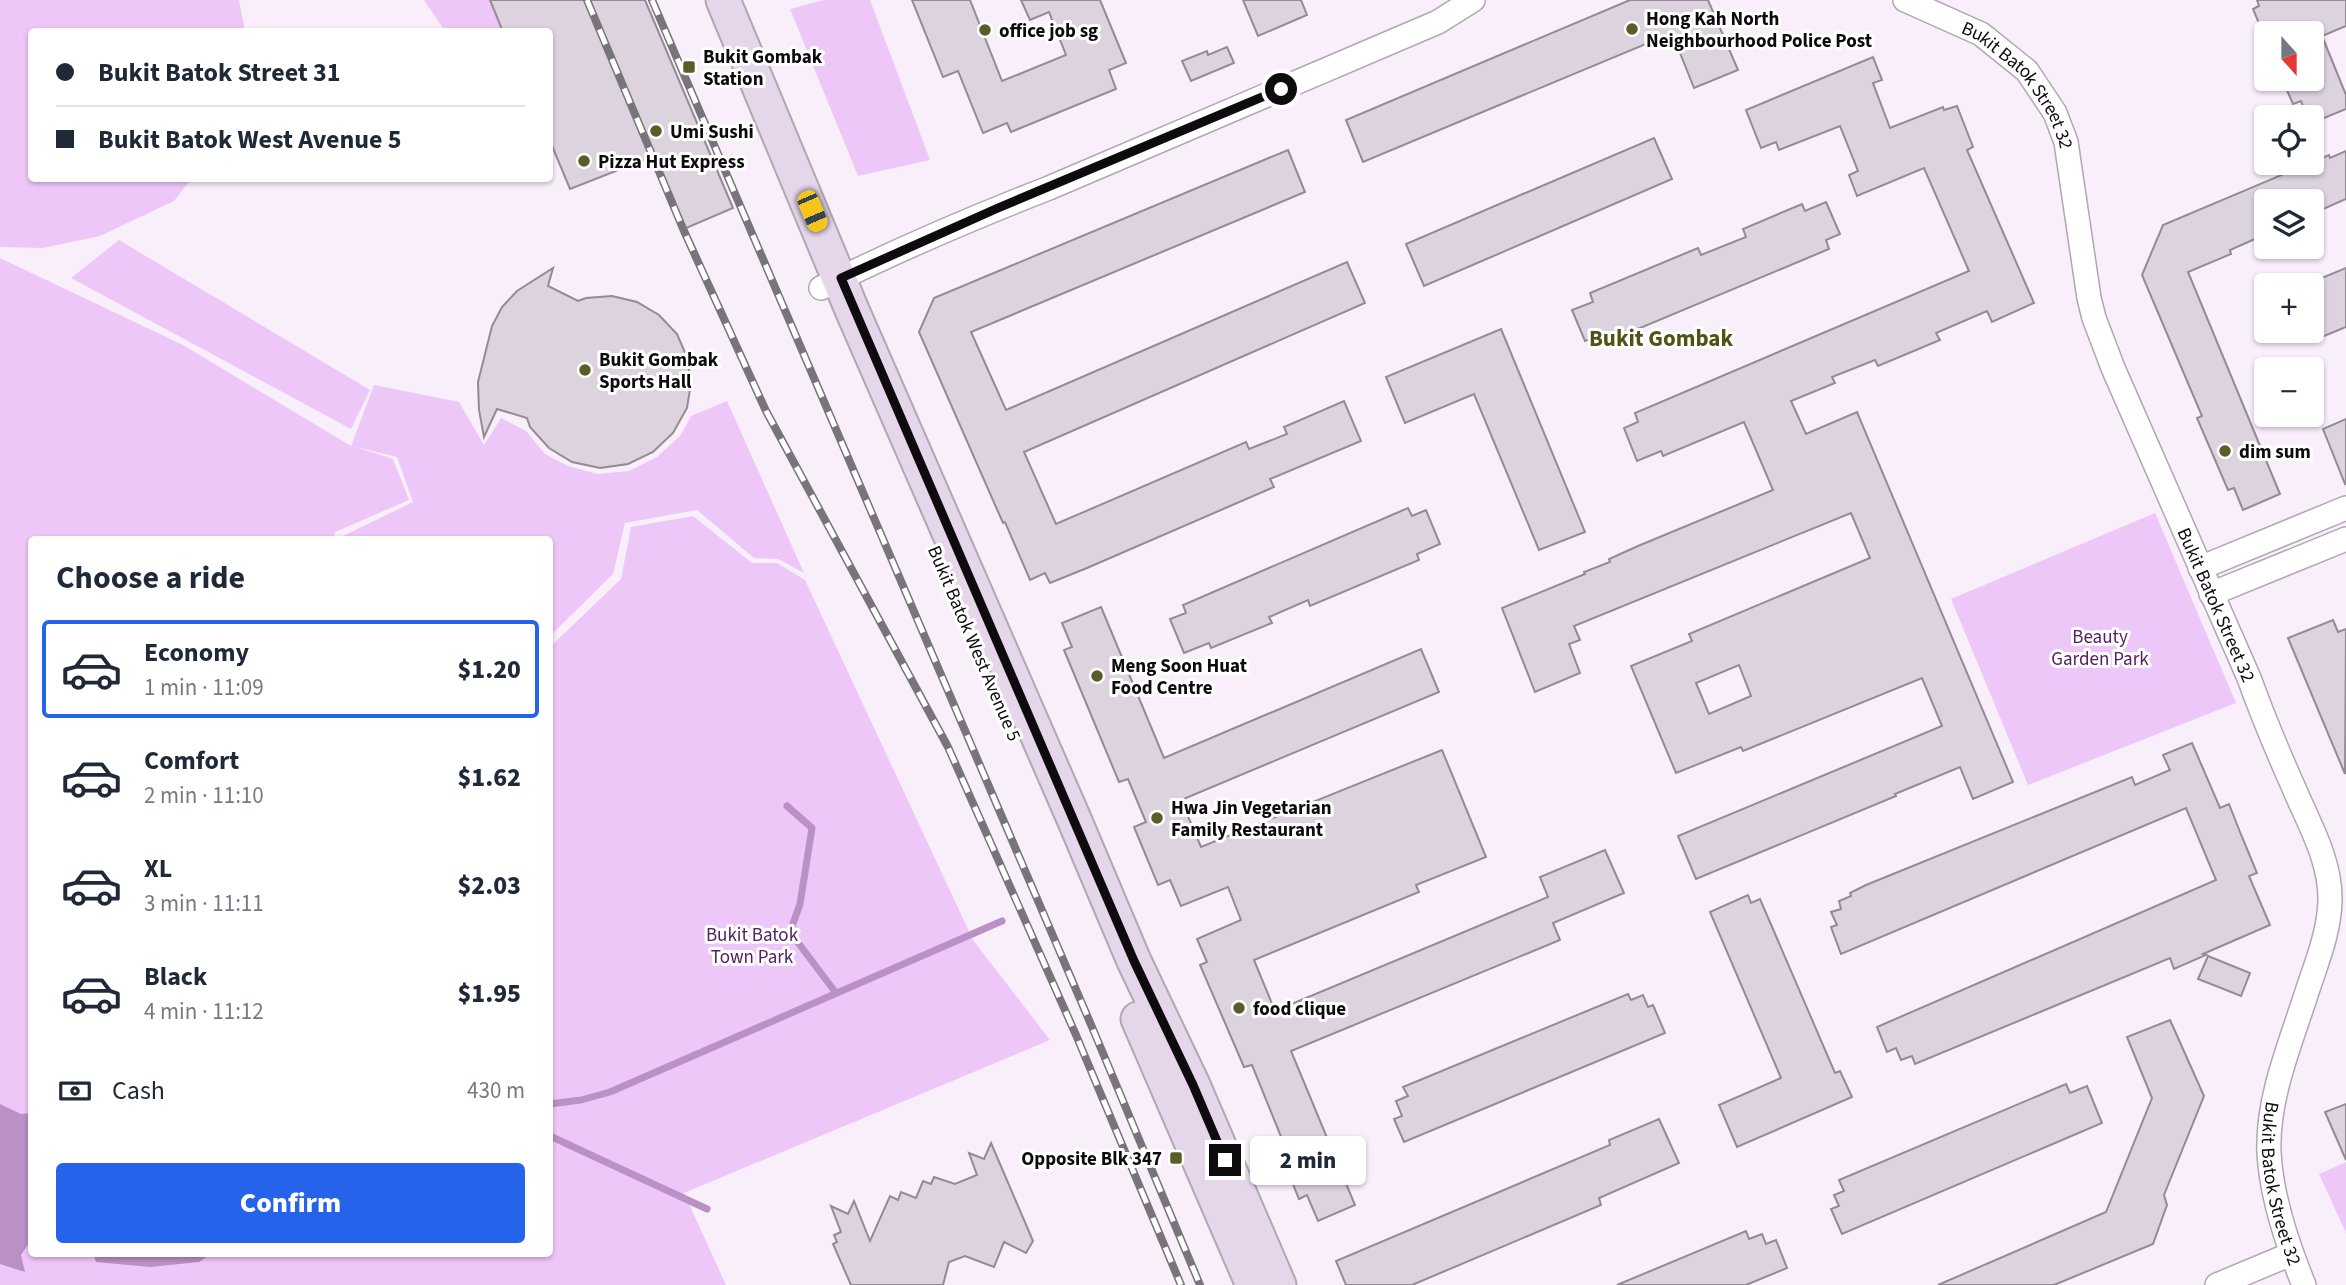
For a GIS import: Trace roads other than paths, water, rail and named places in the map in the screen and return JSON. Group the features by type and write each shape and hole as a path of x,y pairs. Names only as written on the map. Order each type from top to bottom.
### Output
{"street":[{"name":"Bukit Batok West Avenue 5","path":"701,0 831,283 1134,961 1193,1085 1279,1285"},
{"name":"Bukit Batok West Avenue 5","path":"723,0 831,283 1253,1285"},
{"path":"831,283 998,208 1438,22 1473,0"},
{"name":"Bukit Batok Street 32","path":"1905,0 1981,34 2013,57 2027,71 2055,113 2066,142 2094,318 2321,852 2329,887 2327,925 2319,958 2278,1083 2270,1124 2272,1178 2291,1254 2304,1285"},
{"path":"2200,568 2346,508"},
{"path":"2211,594 2346,539"},
{"path":"2217,1285 2291,1254"}],"waterway":[{"path":"787,806 812,828 800,904 790,932 836,993"},
{"path":"553,1104 610,1092 1002,921"},
{"path":"553,1137 707,1209"}],"railway":[{"path":"587,0 684,231 766,411 948,747 1076,1035 1181,1285"},
{"path":"652,0 1200,1285"}],"place":[{"name":"Hong Kah North Neighbourhood Police Post","path":"1632,29"},
{"name":"office job sg","path":"985,30"},
{"name":"Bukit Gombak Station","path":"689,67"},
{"name":"Umi Sushi","path":"656,131"},
{"name":"Pizza Hut Express","path":"584,161"},
{"name":"Bukit Gombak Sports Hall","path":"585,370"},
{"name":"dim sum","path":"2225,451"},
{"name":"Meng Soon Huat Food Centre","path":"1097,676"},
{"name":"Hwa Jin Vegetarian Family Restaurant","path":"1157,818"},
{"name":"food clique","path":"1239,1008"},
{"name":"Opposite Blk 347","path":"1176,1158"}],"district":[{"name":"Bukit Gombak","path":"1661,338"}],"park label":[{"name":"Beauty Garden Park","path":"2100,647"},
{"name":"Bukit Batok Town Park","path":"752,945"}]}
